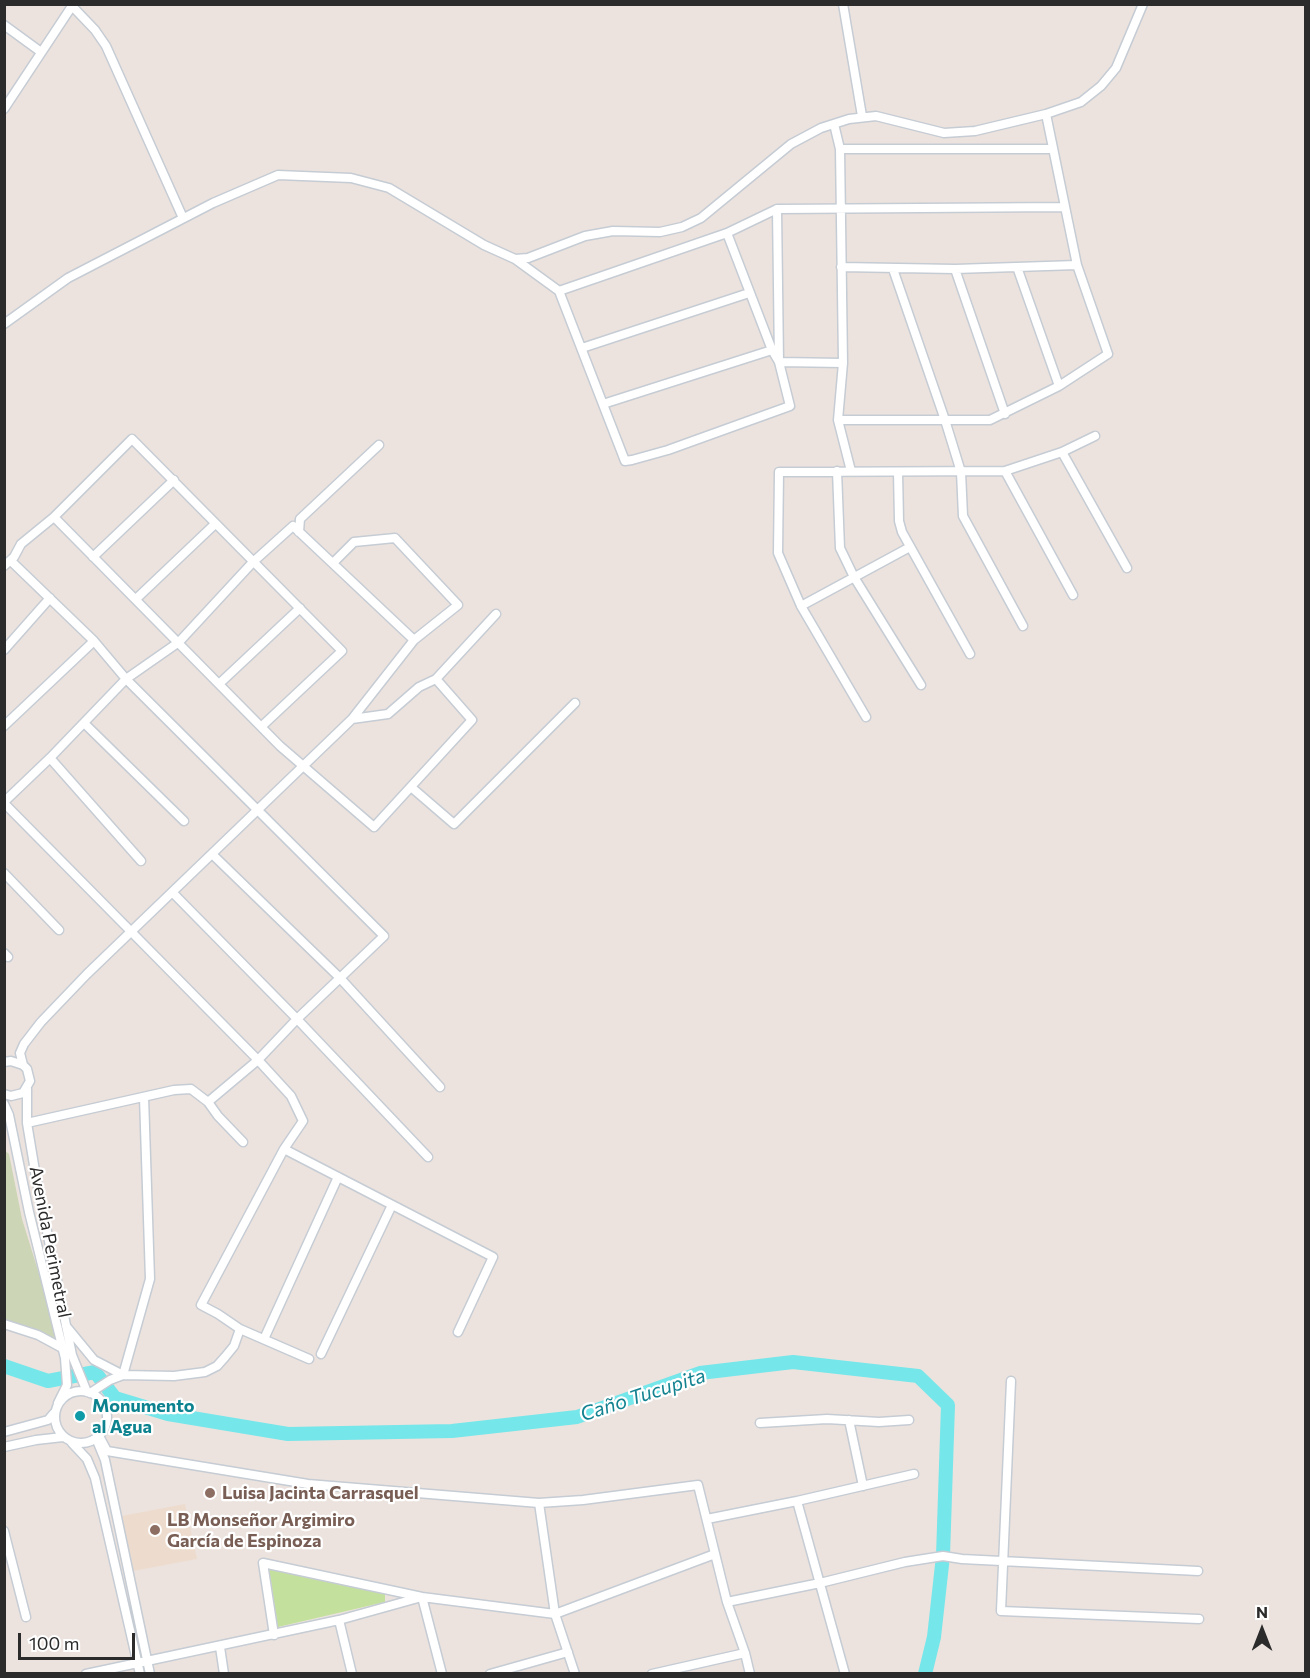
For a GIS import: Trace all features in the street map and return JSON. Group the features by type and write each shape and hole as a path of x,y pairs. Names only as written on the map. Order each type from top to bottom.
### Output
{"street":[{"path":"843,4 862,116"},
{"path":"515,259 528,258 585,236 613,231 660,232 682,227 701,218 805,135 862,116 895,119 918,128 944,133 975,131 1046,114 1081,102 1101,86 1116,68 1143,4"},
{"path":"4,108 72,6 95,30 106,46 183,218"},
{"path":"4,25 41,52"},
{"path":"838,420 990,420 1059,386 1108,354 1077,265 1046,114"},
{"path":"834,124 840,149 843,363 838,420 851,471"},
{"path":"840,149 1053,149"},
{"path":"4,324 68,278 183,218 278,175 351,178 389,188 484,244 515,259 559,291 625,461 632,460 668,450 790,406 779,363 777,209"},
{"path":"559,291 727,233 777,209 1064,207"},
{"path":"727,233 749,293 779,363"},
{"path":"841,267 955,269 1077,265"},
{"path":"1017,267 1059,386"},
{"path":"893,269 961,472 963,516 1023,626"},
{"path":"955,269 1005,414"},
{"path":"582,348 749,293"},
{"path":"603,404 772,350"},
{"path":"779,363 843,363"},
{"path":"866,717 801,606 778,553 779,471 1005,471 1062,452 1095,436"},
{"path":"208,1102 258,1060 297,1019 384,936 126,680 94,640 50,598 8,563 21,544 54,517 132,439 342,651 262,726"},
{"path":"299,532 300,519 379,445"},
{"path":"1062,452 1126,568"},
{"path":"837,471 840,548 854,577 921,685"},
{"path":"1005,471 1072,596"},
{"path":"898,472 899,521 902,532 970,654"},
{"path":"93,557 174,480"},
{"path":"54,517 280,746 374,827 472,720 436,679"},
{"path":"136,599 215,524"},
{"path":"309,1359 240,1329 201,1305 284,1149 303,1121 291,1096 4,803 126,680 179,642 253,562 293,526 414,640"},
{"name":"Avenida Perimetral","path":"89,1392 76,1368 66,1326 27,1123 27,1089 30,1074 23,1065 20,1053 29,1035 131,932 352,719 414,640 458,604 395,538 354,542 333,563"},
{"path":"801,606 910,548"},
{"path":"4,650 50,598"},
{"path":"219,684 300,608"},
{"path":"352,719 388,714 419,687 436,679 496,614"},
{"path":"4,726 94,640"},
{"path":"411,787 454,824 575,703"},
{"path":"84,723 184,821"},
{"path":"50,758 141,861"},
{"path":"212,854 340,978 440,1087"},
{"path":"4,873 59,930"},
{"path":"172,892 428,1157"},
{"path":"5,1062 17,1062 23,1065"},
{"path":"4,1094 17,1095 27,1089"},
{"path":"27,1123 174,1090 191,1089 208,1102 243,1142"},
{"path":"123,1375 150,1279 144,1097"},
{"name":"Avenida Perimetral","path":"4,1104 9,1115 29,1212 66,1368 68,1380 65,1393 58,1403"},
{"path":"284,1149 493,1257 458,1332"},
{"path":"264,1340 338,1178"},
{"path":"321,1354 392,1205"},
{"path":"4,1324 38,1335 62,1348"},
{"path":"66,1326 94,1360 123,1375"},
{"path":"4,1432 48,1420 58,1403 71,1393 89,1392 123,1375 174,1376 205,1372 217,1366 234,1346 240,1329"},
{"path":"1011,1381 1000,1611 1199,1619"},
{"path":"72,1443 85,1444 98,1438 106,1424 107,1415 102,1401 89,1392"},
{"path":"54,1412 55,1426 63,1437 87,1459 95,1478 142,1661 150,1674"},
{"path":"849,1420 863,1486"},
{"path":"759,1423 909,1420"},
{"path":"4,1447 63,1437"},
{"path":"98,1438 107,1451 297,1482 539,1503 583,1500 698,1485 727,1602 750,1674"},
{"path":"98,1438 105,1460 142,1661 140,1674"},
{"path":"707,1519 914,1474"},
{"path":"797,1501 845,1674"},
{"path":"539,1503 555,1614 575,1674"},
{"path":"4,1531 26,1617"},
{"path":"274,1635 263,1563 422,1597 555,1614 715,1554"},
{"path":"727,1602 820,1584 904,1562 943,1556 962,1559 1198,1571"},
{"path":"86,1674 274,1635 422,1597"},
{"path":"422,1597 442,1674"},
{"path":"339,1620 352,1674"},
{"path":"220,1647 224,1674"},
{"path":"490,1674 568,1652"},
{"path":"652,1674 745,1653"}],"shaded area":[{"name":"LB Monseñor Argimiro García de Espinoza","path":"185,1504 197,1559 128,1572 116,1517"}],"green space":[{"path":"4,1150 9,1154 22,1219 62,1348 5,1324"},
{"path":"269,1569 385,1593 385,1602 278,1627"}],"waterway":[{"name":"Caño Tucupita","path":"4,1366 48,1381 95,1372 115,1398 168,1414 288,1434 452,1431 577,1417 700,1373 793,1362 918,1376 948,1405 943,1556 934,1637 925,1674"}],"place":[{"name":"Monumento al Agua","path":"80,1416"},
{"name":"Luisa Jacinta Carrasquel","path":"210,1493"},
{"name":"LB Monseñor Argimiro García de Espinoza","path":"155,1530"}]}
